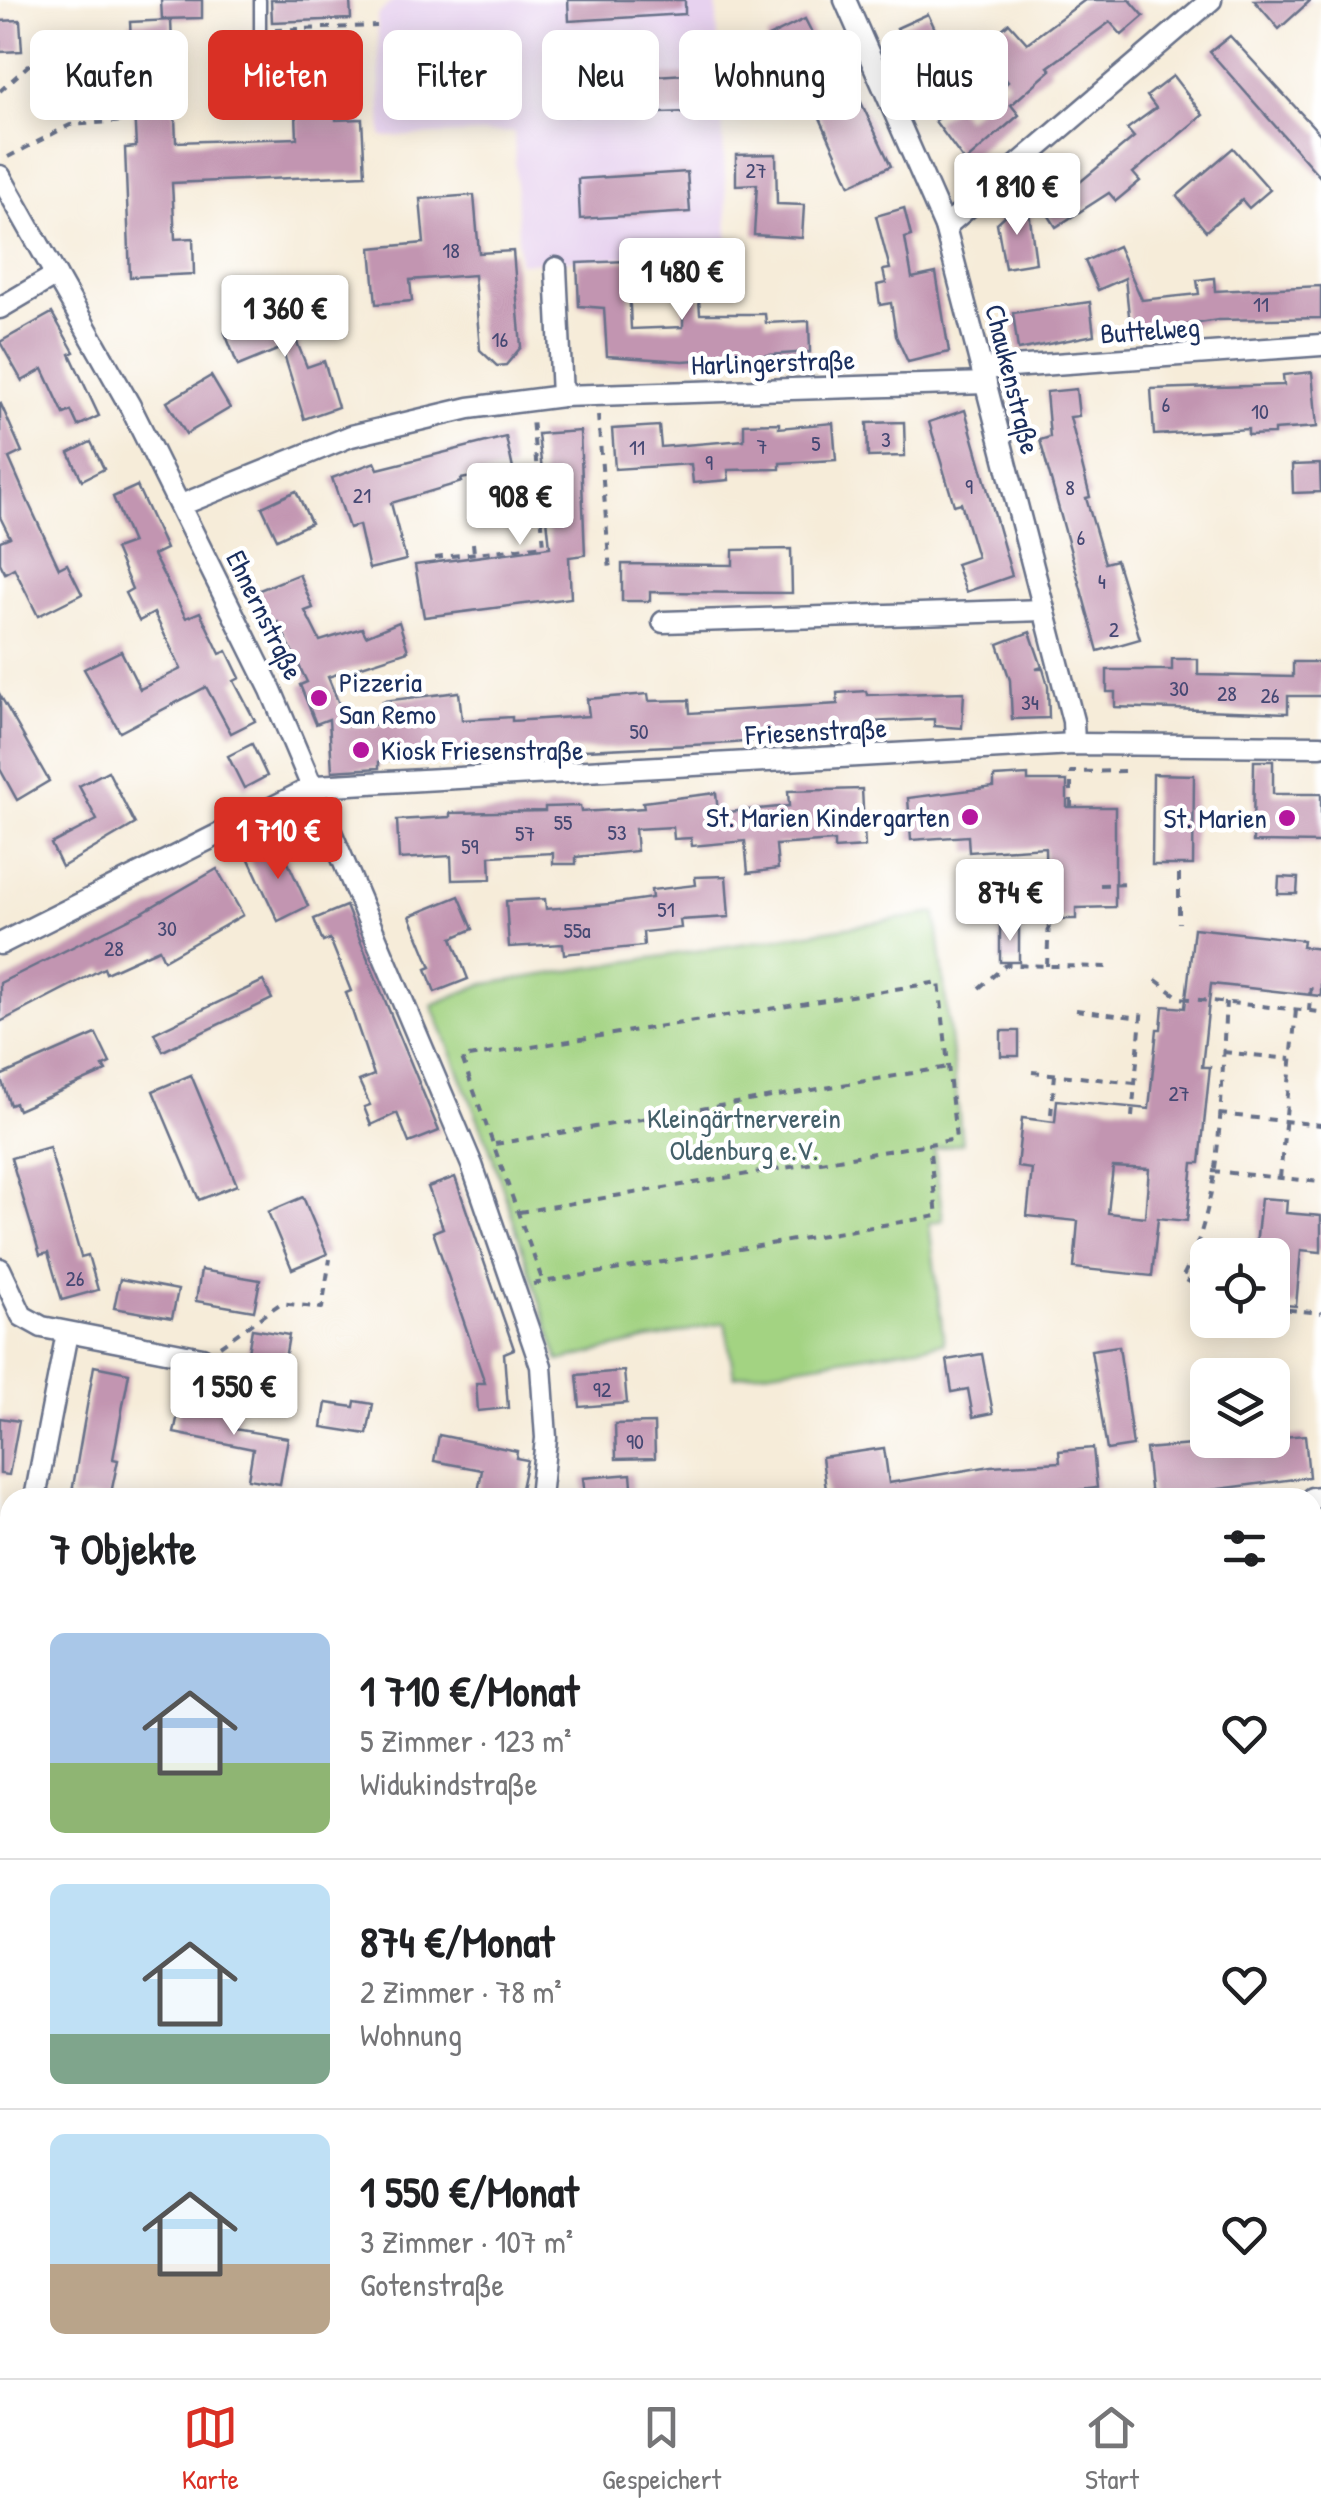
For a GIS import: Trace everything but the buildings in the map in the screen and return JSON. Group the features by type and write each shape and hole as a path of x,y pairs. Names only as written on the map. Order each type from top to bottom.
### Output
{"street":[{"name":"Chaukenstraße","path":"845,0 945,226 1073,721 1074,744"},
{"path":"945,226 1211,0"},
{"name":"Ehnernstraße","path":"3,167 56,275 181,505 315,786 472,1165 541,1366 546,1438 541,1488"},
{"path":"556,268 562,396"},
{"path":"0,308 56,275"},
{"name":"Buttelweg","path":"985,376 1321,345"},
{"name":"Harlingerstraße","path":"181,505 351,436 469,408 562,396 985,376"},
{"path":"662,622 1044,610"},
{"name":"Friesenstraße","path":"315,786 1074,744 1321,746"},
{"path":"0,944 315,786"},
{"path":"0,1269 22,1316 42,1327 202,1358"},
{"path":"37,1488 67,1333"}],"lane":[{"path":"260,0 260,30"}],"path":[{"path":"260,30 377,26"},
{"path":"0,90 30,64"},
{"path":"3,167 70,125 125,121"},
{"path":"596,395 610,572"},
{"path":"435,558 544,545 530,400"},
{"path":"473,542 474,554"},
{"path":"1070,807 1071,772 1130,771"},
{"path":"1179,874 1179,923"},
{"path":"1100,885 1129,884"},
{"path":"1047,966 1049,920"},
{"path":"979,988 1006,965 1107,966"},
{"path":"1156,980 1180,998 1321,1012"},
{"path":"518,1212 956,1140 939,982 462,1058 542,1282"},
{"path":"1309,1011 1312,983"},
{"path":"1203,1238 1219,1114 1226,1002"},
{"path":"1132,1117 1142,1006"},
{"path":"1076,1010 1141,1018"},
{"path":"1280,1178 1296,1010"},
{"path":"1223,1052 1291,1059"},
{"path":"495,1144 948,1067"},
{"path":"1032,1072 1135,1083"},
{"path":"1051,1114 1055,1075"},
{"path":"1219,1114 1321,1125"},
{"path":"514,1287 938,1216 928,1144"},
{"path":"1212,1171 1321,1182"},
{"path":"202,1358 282,1303 322,1308 330,1259"},
{"path":"1190,1263 1182,1278 1190,1282"},
{"path":"1290,1309 1321,1312"}],"shaded area":[{"path":"393,0 716,0 718,30 679,30 679,120 722,120 729,252 519,263 514,132 382,137 377,16"}],"green space":[{"name":"Kleingärtnerverein Oldenburg e.V.","path":"936,913 962,1143 934,1149 943,1220 929,1223 944,1343 734,1376 725,1322 559,1361 489,1146 432,1005 480,985"}],"place":[{"name":"Pizzeria San Remo","path":"319,698"},
{"name":"Kiosk Friesenstraße","path":"361,750"},
{"name":"St. Marien Kindergarten","path":"970,817"},
{"name":"St. Marien","path":"1287,818"}]}
